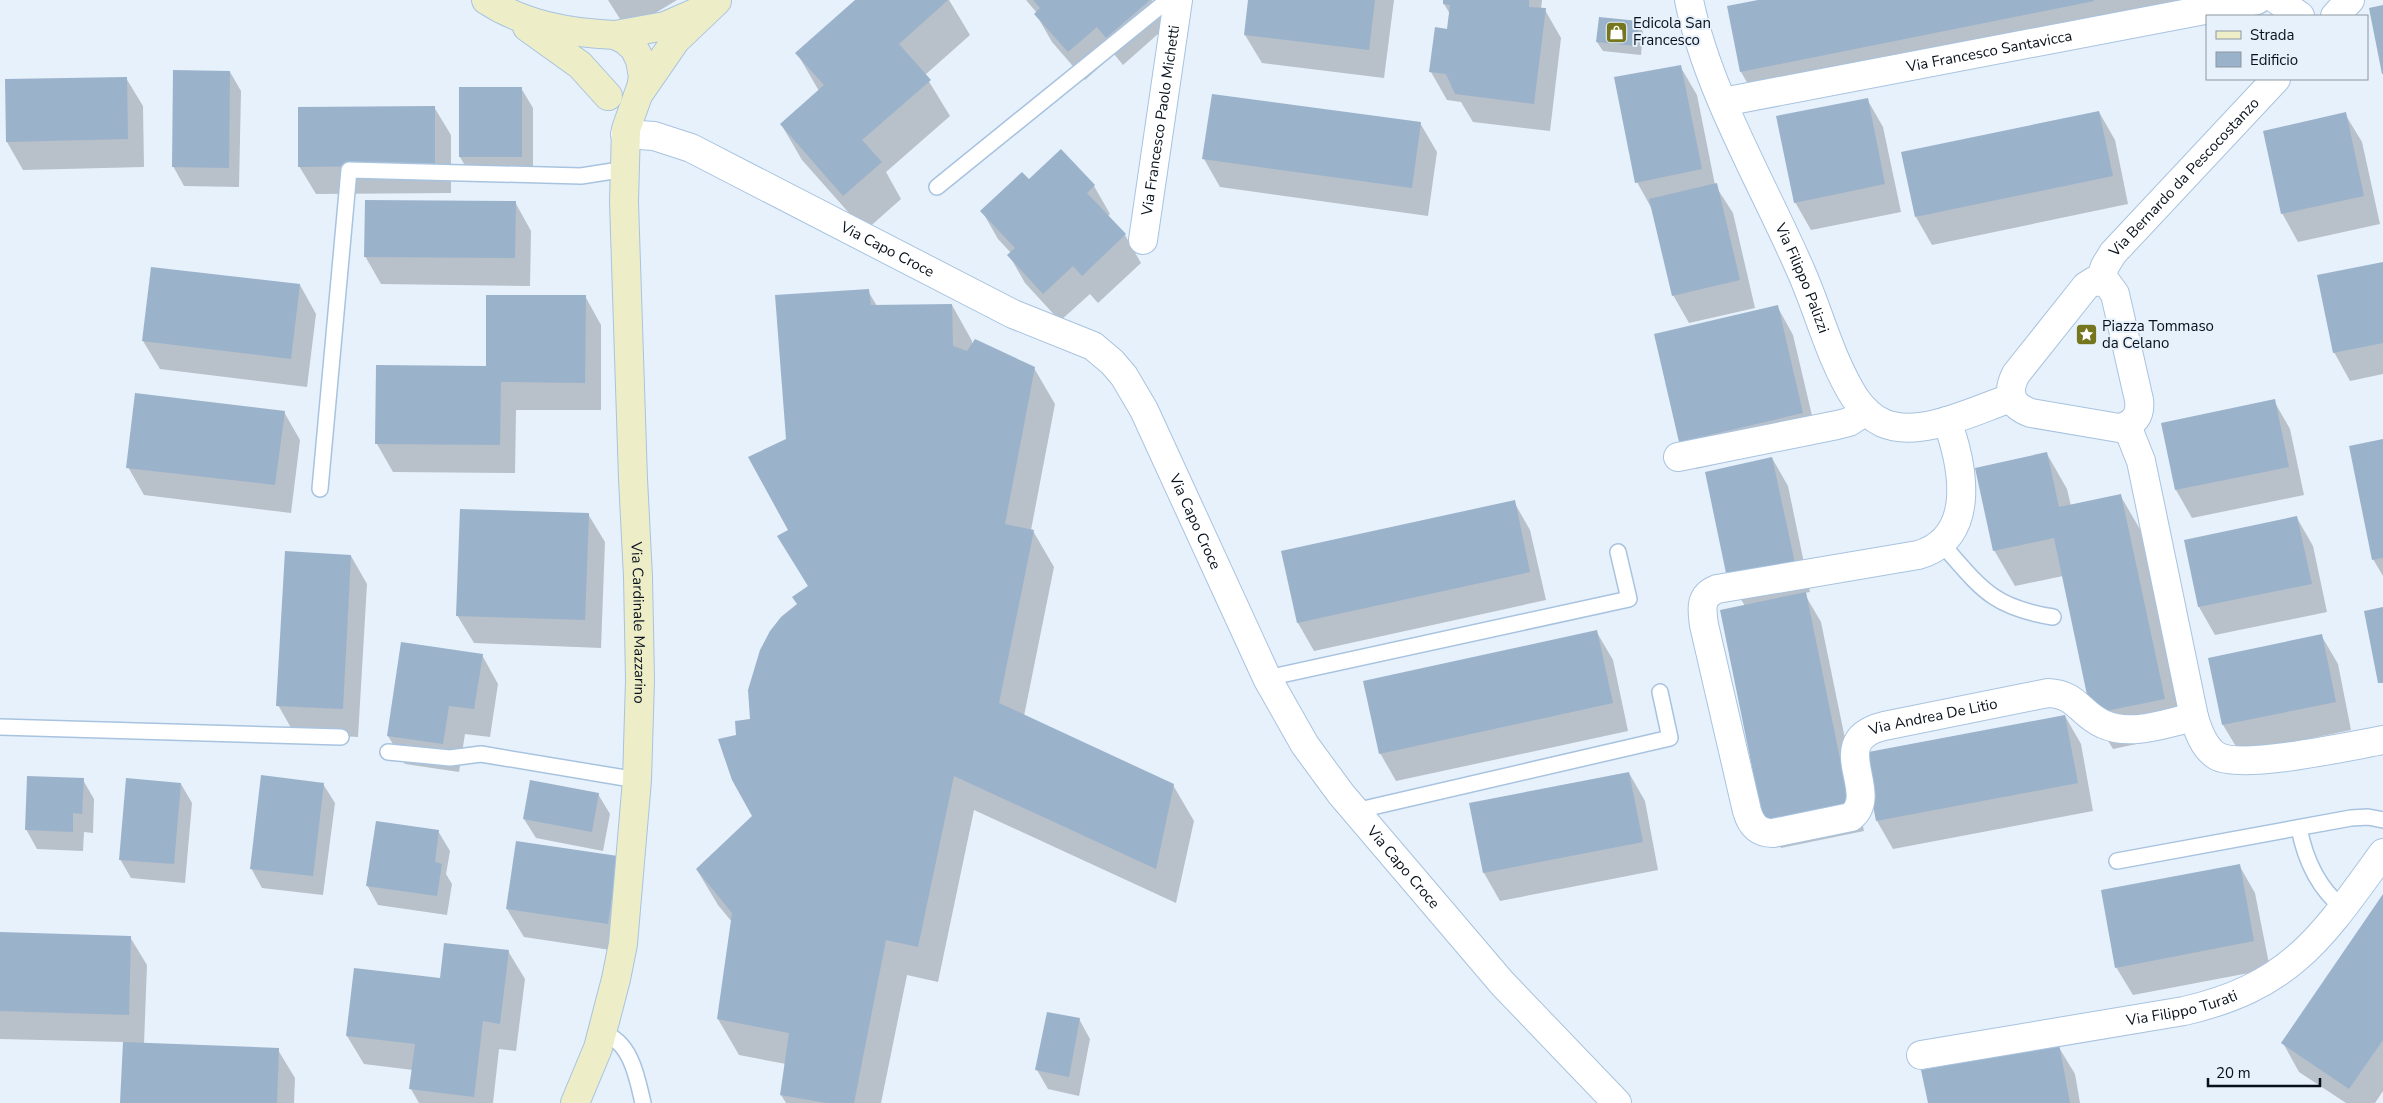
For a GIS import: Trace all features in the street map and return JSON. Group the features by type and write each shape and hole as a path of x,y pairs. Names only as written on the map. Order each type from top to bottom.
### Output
{"street":[{"name":"Via Francesco Paolo Michetti","path":"1143,240 1178,0"},
{"name":"Via Filippo Palizzi","path":"1689,0 1722,102 1802,272 1841,369 1856,398 1866,411 1884,423 1899,427 1921,427 1947,421 2010,398"},
{"name":"Via Francesco Santavicca","path":"1722,102 2257,0"},
{"path":"2277,0 2299,15"},
{"path":"2336,15 2350,0"},
{"path":"615,35 665,26 692,15 718,1"},
{"name":"Via Cardinale Mazzarino","path":"638,96 676,40 718,1"},
{"name":"Via Cardinale Mazzarino","path":"493,5 553,28 579,33 615,35 629,43 640,60 643,77 625,134"},
{"name":"Via Cardinale Mazzarino","path":"493,5 566,54 590,74 608,96"},
{"name":"Via Cardinale Mazzarino","path":"575,1103 602,1033 616,979 622,944 637,780 640,680 624,202 626,169 625,134 618,114 601,80 601,60 605,47 615,35"},
{"name":"Via Bernardo da Pescocostanzo","path":"2100,281 2105,266 2113,253 2275,80"},
{"name":"Via Capo Croce","path":"625,134 654,136 691,148 1013,314 1082,340 1103,353 1124,376 1144,410 1267,678 1305,745 1355,811 1502,982 1617,1103"},
{"path":"2094,281 2109,284 2116,296 2139,400 2138,415 2128,426 2114,428 2031,413 2018,407 2010,398 2010,386 2016,374 2086,286 2094,281"},
{"path":"1678,457 1850,422 1866,411"},
{"path":"1941,544 1953,528 1960,501 1959,458 1947,421"},
{"path":"2128,426 2141,461 2194,717 2202,738 2210,750 2230,760 2250,762 2383,740"},
{"name":"Via Andrea De Litio","path":"1941,544 1932,550 1918,554 1722,588 1713,591 1704,598 1702,611 1704,625 1747,811 1751,821 1759,831 1773,833 1847,819 1854,814 1862,800 1854,751 1866,733 1878,727 2048,693 2070,698 2096,720 2116,728 2138,729 2194,717"},
{"name":"Via Filippo Turati","path":"1921,1055 2184,1011 2224,1000 2259,986 2291,964 2321,936 2383,853"}],"lane":[{"path":"937,187 1168,0"},
{"path":"320,489 349,170 581,176 626,169"},
{"path":"1941,544 1991,597 2016,609 2053,617"},
{"path":"1267,678 1628,599 1618,552"},
{"path":"1355,811 1670,738 1660,692"},
{"path":"0,728 341,737"},
{"path":"388,752 450,758 481,754 637,780"},
{"path":"2117,861 2361,817 2383,820"},
{"path":"2300,828 2305,850 2316,878 2327,893 2343,908"},
{"path":"602,1033 619,1041 627,1052 636,1074 643,1103"}],"building":[{"path":"855,0 948,0 899,44 931,80 862,140 882,162 843,196 780,124 824,85 795,53"},
{"path":"1033,0 1150,0 1106,38 1097,27 1068,52 1034,14 1040,8"},
{"path":"1248,0 1375,0 1369,50 1244,35"},
{"path":"1443,0 1529,0 1529,7 1546,8 1534,104 1455,94 1446,74 1429,72 1435,27 1447,29 1450,5 1443,4"},
{"path":"1758,0 2094,1 1740,72 1727,6"},
{"path":"2383,5 2383,74 2382,74 2369,8"},
{"name":"Edicola San Francesco","path":"1599,17 1639,21 1636,46 1596,42"},
{"path":"1681,65 1702,169 1635,183 1614,77"},
{"path":"173,70 230,71 229,168 172,167"},
{"path":"127,77 128,139 6,142 5,79"},
{"path":"459,87 522,87 522,157 459,157"},
{"path":"1212,94 1421,122 1412,188 1202,159"},
{"path":"1868,98 1885,184 1794,203 1776,116"},
{"path":"435,106 435,165 298,167 298,107"},
{"path":"2099,111 2113,176 1915,217 1901,152"},
{"path":"2346,112 2364,196 2281,214 2263,131"},
{"path":"1061,149 1095,185 1087,193 1126,234 1082,276 1073,266 1043,294 1007,255 1015,248 980,211 1022,172 1029,179"},
{"path":"1717,183 1740,280 1672,296 1649,199"},
{"path":"365,200 516,201 515,258 364,257"},
{"path":"2383,262 2383,343 2333,353 2317,275"},
{"path":"151,267 300,284 291,359 142,341"},
{"path":"869,289 871,305 952,304 953,346 967,351 975,339 1035,367 1005,524 1034,530 999,703 1174,784 1156,869 954,776 918,947 886,940 854,1103 827,1103 780,1095 789,1033 717,1019 732,913 696,869 752,816 732,780 718,739 736,735 735,721 750,719 748,690 760,650 770,631 781,617 797,604 792,597 808,586 777,536 788,530 748,457 786,439 775,295"},
{"path":"486,295 586,295 585,383 501,382 500,445 375,444 376,365 486,366"},
{"path":"1778,305 1803,413 1679,442 1654,334"},
{"path":"135,393 285,411 275,485 126,468"},
{"path":"2275,399 2289,467 2175,490 2161,423"},
{"path":"2383,439 2383,558 2372,560 2349,446"},
{"path":"2047,452 2059,507 2121,494 2165,699 2091,714 2054,538 1993,551 1975,468"},
{"path":"1772,457 1795,563 1727,578 1705,472"},
{"path":"1515,500 1530,572 1297,623 1281,551"},
{"path":"460,509 589,513 585,620 456,616"},
{"path":"2297,516 2312,584 2198,607 2184,540"},
{"path":"285,551 351,555 343,709 276,706"},
{"path":"1806,592 1849,803 1763,821 1720,610"},
{"path":"2383,607 2383,683 2378,683 2364,611"},
{"path":"1597,630 1613,703 1379,754 1363,681"},
{"path":"2322,634 2336,702 2222,725 2208,658"},
{"path":"401,642 483,654 474,709 449,706 443,744 387,736"},
{"path":"2065,715 2078,783 1876,821 1863,753"},
{"path":"1629,772 1643,842 1483,873 1469,803"},
{"path":"261,775 324,783 313,876 250,869"},
{"path":"27,776 84,778 82,814 73,813 73,832 25,830"},
{"path":"126,778 181,783 174,864 119,860"},
{"path":"530,780 599,793 592,832 523,819"},
{"path":"376,821 439,830 435,862 442,864 437,896 366,886"},
{"path":"516,841 618,856 608,924 506,909"},
{"path":"2240,864 2254,941 2115,968 2101,890"},
{"path":"2383,894 2383,1040 2349,1089 2281,1043"},
{"path":"0,932 131,936 129,1015 0,1011"},
{"path":"444,943 509,950 500,1024 483,1021 474,1097 409,1089 415,1044 346,1036 354,968 440,978"},
{"path":"1047,1012 1080,1018 1069,1077 1035,1070"},
{"path":"123,1042 279,1048 277,1103 120,1103"},
{"path":"2059,1044 2070,1103 1928,1103 1921,1070"}],"place":[{"name":"Edicola San Francesco","path":"1617,32"},
{"name":"Piazza Tommaso da Celano","path":"2086,335"}]}
